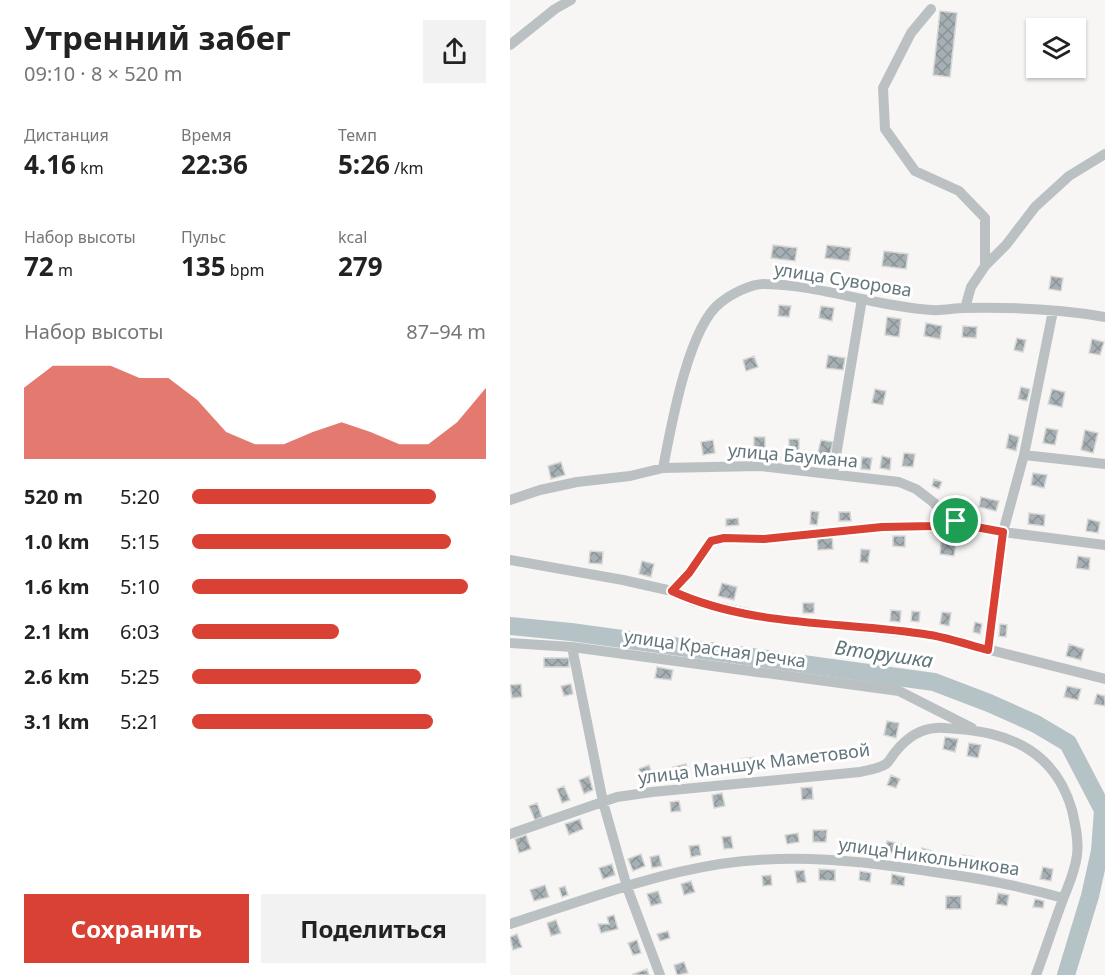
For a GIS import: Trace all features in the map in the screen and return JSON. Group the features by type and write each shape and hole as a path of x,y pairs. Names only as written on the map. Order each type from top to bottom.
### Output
{"street":[{"path":"510,45 555,9 571,0"},
{"path":"931,9 911,33 883,88 885,129 915,171 959,191 985,218 985,266"},
{"path":"965,308 972,287 985,266 1006,245 1035,207 1069,176 1105,154"},
{"name":"улица Суворова","path":"663,468 685,375 699,333 708,315 721,302 747,288 764,284 791,286 886,305 935,310 965,308 1053,311 1105,317"},
{"path":"832,474 862,299"},
{"path":"988,650 1003,532 1024,455 1053,311"},
{"path":"1024,455 1105,464"},
{"name":"улица Баумана","path":"510,500 559,486 630,476 663,468 760,466 899,482 916,489 949,518 965,525 1105,545"},
{"name":"улица Баумана","path":"672,591 689,573 711,541 724,538 764,539 882,527 933,526 956,521"},
{"path":"510,560 576,570 672,591 693,601 773,619 931,635 1105,678"},
{"name":"улица Красная речка","path":"510,643 572,646 899,691 978,731"},
{"path":"572,646 603,802 627,887 660,975"},
{"name":"улица Маншук Маметовой","path":"510,834 617,797 860,772 887,763 908,738 921,731 936,728 978,731 1003,737 1027,748 1044,760 1057,774 1070,803 1075,822 1077,853 1072,881 1063,898 1036,975"},
{"name":"улица Никольникова","path":"510,924 681,871 723,864 815,858 884,864 965,876 1028,888 1063,898"}],"building":[{"path":"940,11 957,13 950,77 933,75"},
{"path":"773,245 797,248 795,261 771,258"},
{"path":"827,245 851,248 849,261 825,258"},
{"path":"884,251 908,254 906,269 882,266"},
{"path":"1051,276 1063,278 1061,291 1049,289"},
{"path":"779,305 791,306 789,317 778,316"},
{"path":"821,306 834,308 832,321 819,318"},
{"path":"887,317 901,319 899,337 885,335"},
{"path":"926,323 942,326 940,339 924,336"},
{"path":"963,326 977,327 976,338 962,337"},
{"path":"1017,338 1026,340 1023,352 1014,350"},
{"path":"1092,339 1104,342 1100,355 1089,353"},
{"path":"828,355 845,358 843,370 826,368"},
{"path":"754,356 758,367 746,371 743,360"},
{"path":"1021,387 1030,389 1027,401 1018,399"},
{"path":"875,389 886,391 883,405 872,403"},
{"path":"1052,389 1065,392 1062,407 1048,404"},
{"path":"1046,428 1058,430 1055,445 1043,443"},
{"path":"1085,430 1098,433 1093,453 1081,450"},
{"path":"1009,434 1019,437 1016,451 1006,448"},
{"path":"754,437 765,437 765,451 754,451"},
{"path":"789,439 799,439 799,452 789,452"},
{"path":"713,440 715,453 703,455 701,442"},
{"path":"821,440 833,442 829,458 817,456"},
{"path":"904,453 915,454 913,467 902,466"},
{"path":"882,456 891,458 890,470 880,468"},
{"path":"862,457 872,458 870,470 861,469"},
{"path":"561,462 565,475 551,479 548,466"},
{"path":"1033,473 1047,475 1044,488 1031,485"},
{"path":"934,479 942,482 939,489 932,486"},
{"path":"981,497 999,501 996,511 979,507"},
{"path":"811,511 819,512 817,525 810,524"},
{"path":"839,512 850,512 851,521 839,521"},
{"path":"1029,513 1045,515 1044,526 1028,524"},
{"path":"738,518 739,525 726,526 726,519"},
{"path":"1088,519 1100,522 1098,533 1086,531"},
{"path":"832,536 833,549 818,550 817,538"},
{"path":"893,536 905,536 905,547 893,546"},
{"path":"941,541 956,543 954,556 940,554"},
{"path":"861,549 870,550 868,563 860,562"},
{"path":"590,551 603,552 602,564 589,563"},
{"path":"1078,556 1090,558 1089,570 1076,568"},
{"path":"642,561 654,564 651,577 639,574"},
{"path":"722,583 737,587 734,600 718,596"},
{"path":"803,603 814,603 814,613 803,613"},
{"path":"891,610 901,611 900,622 890,621"},
{"path":"912,611 920,612 919,622 911,621"},
{"path":"942,612 951,613 949,626 940,624"},
{"path":"975,622 982,624 980,634 973,632"},
{"path":"1000,624 1007,625 1006,637 999,636"},
{"path":"1069,644 1084,649 1081,660 1066,656"},
{"path":"544,658 569,658 569,667 544,667"},
{"path":"657,667 673,670 671,680 655,678"},
{"path":"521,684 522,697 512,698 510,685"},
{"path":"571,684 573,694 564,696 561,686"},
{"path":"1067,686 1081,689 1078,700 1064,697"},
{"path":"1097,694 1105,696 1105,706 1094,704"},
{"path":"887,721 899,723 896,738 884,735"},
{"path":"945,737 958,739 955,752 943,749"},
{"path":"969,743 981,745 978,758 967,756"},
{"path":"786,755 788,766 777,768 776,756"},
{"path":"754,757 756,768 742,770 741,759"},
{"path":"686,764 689,778 676,781 673,767"},
{"path":"649,765 654,779 644,783 639,769"},
{"path":"891,775 900,779 896,788 887,785"},
{"path":"589,776 593,790 584,794 579,780"},
{"path":"564,786 570,800 562,803 557,789"},
{"path":"812,787 813,799 802,800 801,788"},
{"path":"722,793 725,806 714,808 712,795"},
{"path":"679,801 681,811 671,812 670,802"},
{"path":"537,803 542,817 535,820 529,806"},
{"path":"580,819 583,829 569,835 565,824"},
{"path":"813,830 827,830 826,842 813,842"},
{"path":"798,833 799,842 787,844 785,835"},
{"path":"526,835 531,849 519,853 515,839"},
{"path":"731,836 733,848 724,849 722,837"},
{"path":"887,841 901,844 900,854 885,852"},
{"path":"699,845 701,855 691,857 689,846"},
{"path":"922,848 932,851 930,859 920,857"},
{"path":"641,854 645,866 633,871 628,859"},
{"path":"659,855 662,866 652,868 650,857"},
{"path":"962,855 974,857 972,867 960,865"},
{"path":"1000,862 1011,864 1010,874 999,872"},
{"path":"612,864 615,875 603,879 599,868"},
{"path":"1043,867 1053,869 1051,881 1040,879"},
{"path":"819,869 835,870 835,881 819,880"},
{"path":"804,870 806,882 797,883 795,871"},
{"path":"860,871 871,873 870,882 859,880"},
{"path":"892,874 905,877 904,886 891,884"},
{"path":"771,875 772,885 763,886 762,876"},
{"path":"691,881 695,892 684,895 681,884"},
{"path":"545,885 549,897 534,901 530,890"},
{"path":"565,886 568,895 562,897 559,888"},
{"path":"658,891 662,903 651,906 647,894"},
{"path":"998,893 1009,895 1007,906 996,904"},
{"path":"946,896 961,896 961,909 946,909"},
{"path":"1035,899 1044,901 1043,908 1033,907"},
{"path":"614,915 618,929 601,933 598,924 609,924 607,917"},
{"path":"556,920 561,933 551,936 547,923"},
{"path":"668,931 670,938 660,941 657,934"},
{"path":"517,934 522,947 513,950 510,937"},
{"path":"637,940 641,953 633,955 628,943"},
{"path":"684,962 688,973 677,975 674,965"},
{"path":"647,969 649,975 633,975 633,974"}],"waterway":[{"name":"Вторушка","path":"510,626 571,632 934,682 1036,724 1068,743 1103,810 1100,851 1090,896 1066,975"}],"route":[{"path":"956,521 965,525 1003,532 988,650 931,635 773,619 739,613 693,601 672,591 689,573 711,541 724,538 764,539 882,527 933,526 956,521"}]}
